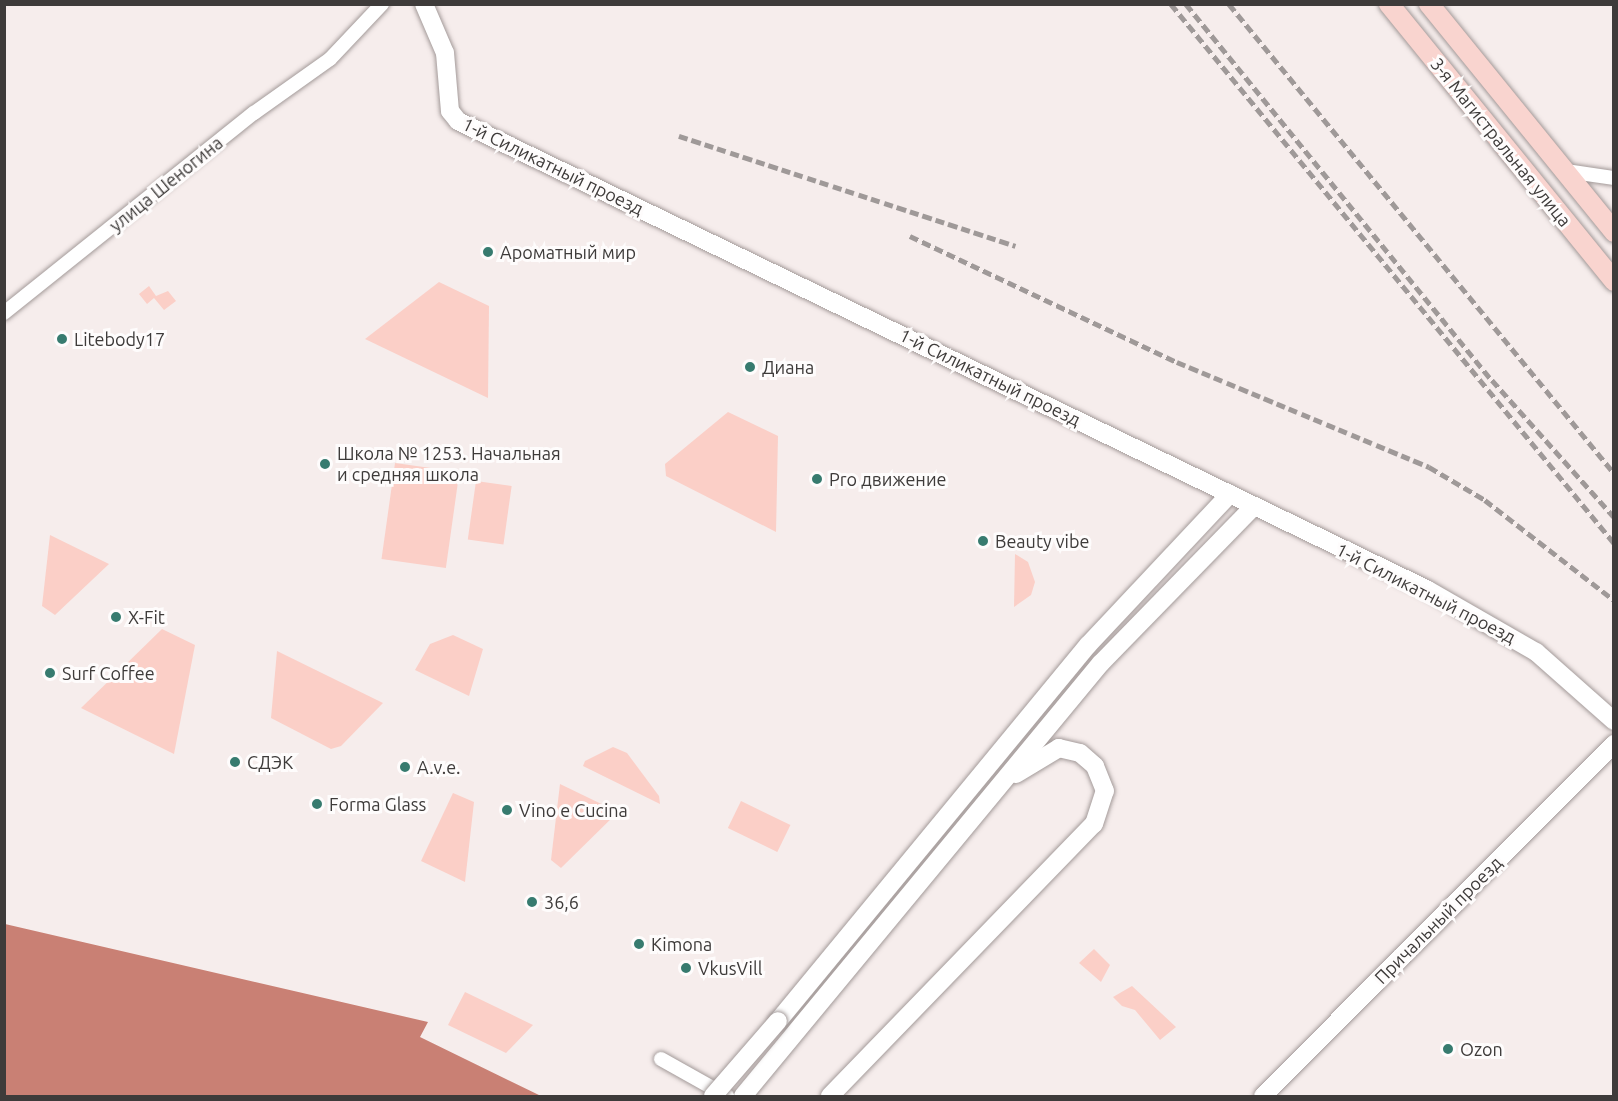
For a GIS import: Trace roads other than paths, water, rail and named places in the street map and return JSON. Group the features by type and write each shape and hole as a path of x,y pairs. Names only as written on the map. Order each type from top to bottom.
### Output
{"main road":[{"name":"3-я Магистральная улица","path":"1389,4 1614,280"},
{"name":"3-я Магистральная улица","path":"1429,4 1614,232"}],"street":[{"name":"улица Шеногина","path":"4,313 254,113 330,59 382,4"},
{"name":"1-й Силикатный проезд","path":"424,4 445,53 450,111 458,121 1428,590 1511,636 1560,671 1614,721"},
{"path":"1564,171 1583,177 1614,178"},
{"path":"713,1096 1088,645 1230,494"},
{"path":"743,1096 1101,663 1254,506"},
{"name":"Причальный проезд","path":"1263,1096 1614,744"},
{"path":"830,1096 1094,824 1105,791 1095,766 1080,753 1059,748 1023,768 982,806"},
{"path":"661,1059 727,1096"}],"railway":[{"path":"1171,4 1614,543"},
{"path":"1186,4 1492,380 1614,517"},
{"path":"1229,4 1614,473"},
{"path":"679,136 1016,246"},
{"path":"910,236 1177,362 1429,467 1485,500 1614,600"}],"place":[{"name":"Ароматный мир","path":"488,252"},
{"name":"Litebody17","path":"62,339"},
{"name":"Диана","path":"750,367"},
{"name":"Школа № 1253. Начальная и средняя школа","path":"325,464"},
{"name":"Pro движение","path":"817,479"},
{"name":"Beauty vibe","path":"983,541"},
{"name":"X-Fit","path":"116,617"},
{"name":"Surf Coffee","path":"50,673"},
{"name":"СДЭК","path":"235,762"},
{"name":"A.v.e.","path":"405,767"},
{"name":"Forma Glass","path":"317,804"},
{"name":"Vino e Cucina","path":"507,810"},
{"name":"36,6","path":"532,902"},
{"name":"Kimona","path":"639,944"},
{"name":"VkusVill","path":"686,968"},
{"name":"Ozon","path":"1448,1049"}]}
